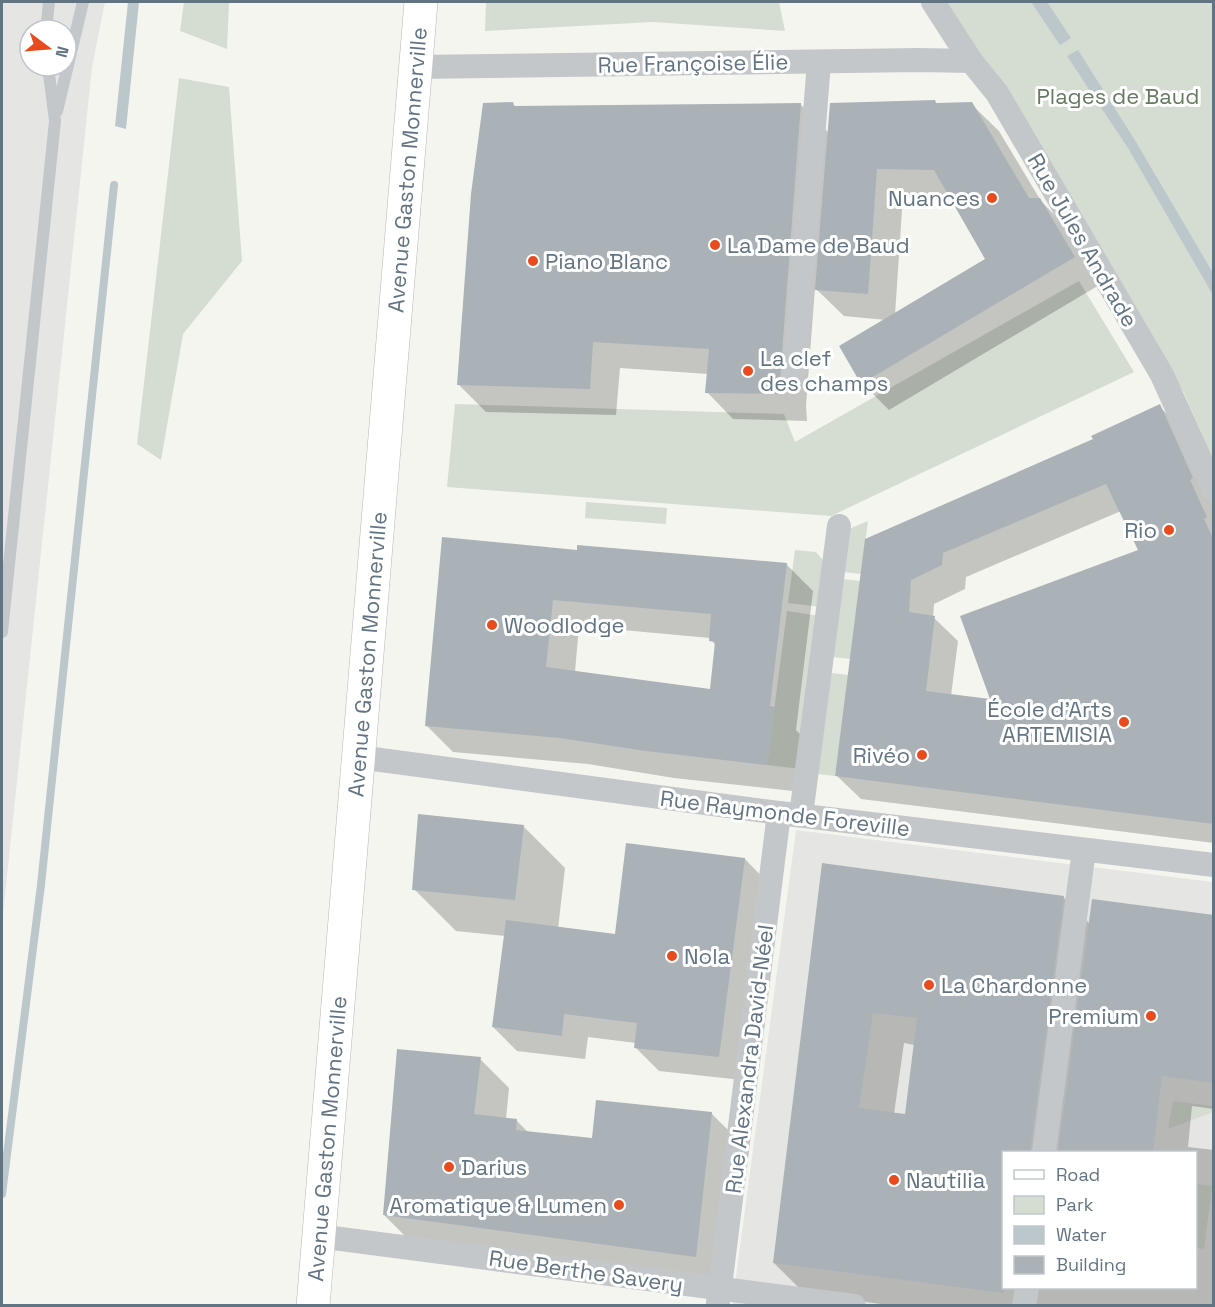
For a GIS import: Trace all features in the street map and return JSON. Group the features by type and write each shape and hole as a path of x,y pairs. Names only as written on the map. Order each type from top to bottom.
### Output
{"street":[{"name":"Avenue Gaston Monnerville","path":"313,1305 421,2"},
{"name":"Rue Jules Andrade","path":"933,2 971,62 997,93 1162,375 1214,490"},
{"path":"794,379 819,62"},
{"name":"Rue Françoise Élie","path":"414,67 971,62"},
{"name":"Rue Alexandra David-Néel","path":"719,1297 790,814 839,526"},
{"name":"Rue Raymonde Foreville","path":"358,757 790,814 1214,865"},
{"path":"1044,1151 1084,850"},
{"name":"Rue Berthe Savery","path":"318,1236 719,1297 854,1305"},
{"path":"1024,1305 1027,1289"}],"lane":[{"path":"47,18 49,2"},
{"path":"2,632 55,121 83,2"},
{"path":"50,78 55,121"}],"shaded area":[{"path":"2,2 105,2 92,68 2,924"},
{"path":"796,830 1213,882 1213,1305 732,1306"}],"green space":[{"path":"184,2 229,2 227,49 180,31"},
{"path":"486,2 779,2 785,31 653,22 485,31"},
{"name":"Plages de Baud","path":"941,2 1213,2 1213,460 1184,393"},
{"path":"179,78 229,87 242,261 183,334 161,460 137,444"},
{"path":"1079,281 1134,372 831,516 447,487 455,404 784,414 795,442"},
{"path":"586,502 667,508 666,524 585,518"},
{"path":"868,521 861,574 844,572 849,529"},
{"path":"795,550 816,552 827,565 821,607 788,603"},
{"path":"843,579 860,581 851,659 833,657"},
{"path":"787,611 820,616 801,769 767,765"},
{"path":"831,673 849,675 835,776 818,774"},
{"path":"1173,1101 1213,1106 1213,1112 1168,1129"},
{"path":"1197,1184 1212,1186 1204,1249 1197,1248"}],"water":[{"path":"128,2 139,2 126,129 115,126"},
{"path":"1031,2 1047,2 1071,38 1060,45"},
{"path":"1078,50 1136,142 1213,273 1213,295 1128,148 1067,56"}],"building":[{"path":"935,100 936,103 972,102 1029,198 1040,198 1075,257 861,384 839,346 985,259 934,170 877,169 868,294 815,290 830,103"},
{"path":"513,102 514,106 801,103 780,378 781,394 705,393 709,349 593,342 590,389 457,385 471,194 483,103"},
{"path":"1160,404 1193,478 1190,480 1207,517 1204,519 1214,541 1214,824 835,776 865,539 1093,439 1091,436","holes":["1106,484 1138,550 960,616 990,699 926,691 935,616 909,612 911,580 942,565 943,553"]},
{"path":"442,537 577,550 577,545 787,563 770,706 775,707 767,765 560,738 425,726","holes":["553,600 711,614 709,641 715,642 710,689 546,667"]},
{"path":"418,814 524,825 515,900 412,890"},
{"name":"Nola","path":"626,843 745,858 719,1057 634,1048 637,1023 564,1014 562,1036 492,1027 506,920 615,934"},
{"path":"822,863 1064,896 1030,1151 1002,1151 1002,1289 1004,1293 773,1263","holes":["873,1013 917,1018 905,1114 859,1108"]},
{"name":"Premium","path":"1092,899 1214,915 1214,1083 1162,1076 1153,1151 1058,1151"},
{"path":"397,1049 481,1057 474,1114 517,1119 516,1130 592,1138 596,1100 712,1112 696,1257 383,1215"}],"waterway":[{"path":"2,1194 41,885 114,185"}],"place":[{"name":"Nuances","path":"992,198"},
{"name":"La Dame de Baud","path":"715,245"},
{"name":"Piano Blanc","path":"533,261"},
{"name":"La clef des champs","path":"748,371"},
{"name":"Rio","path":"1169,530"},
{"name":"Woodlodge","path":"492,625"},
{"name":"École d'Arts ARTEMISIA","path":"1124,722"},
{"name":"Rivéo","path":"922,755"},
{"name":"Nola","path":"672,956"},
{"name":"La Chardonne","path":"929,985"},
{"name":"Premium","path":"1151,1016"},
{"name":"Darius","path":"449,1167"},
{"name":"Nautilia","path":"894,1180"},
{"name":"Aromatique & Lumen","path":"619,1205"}]}
